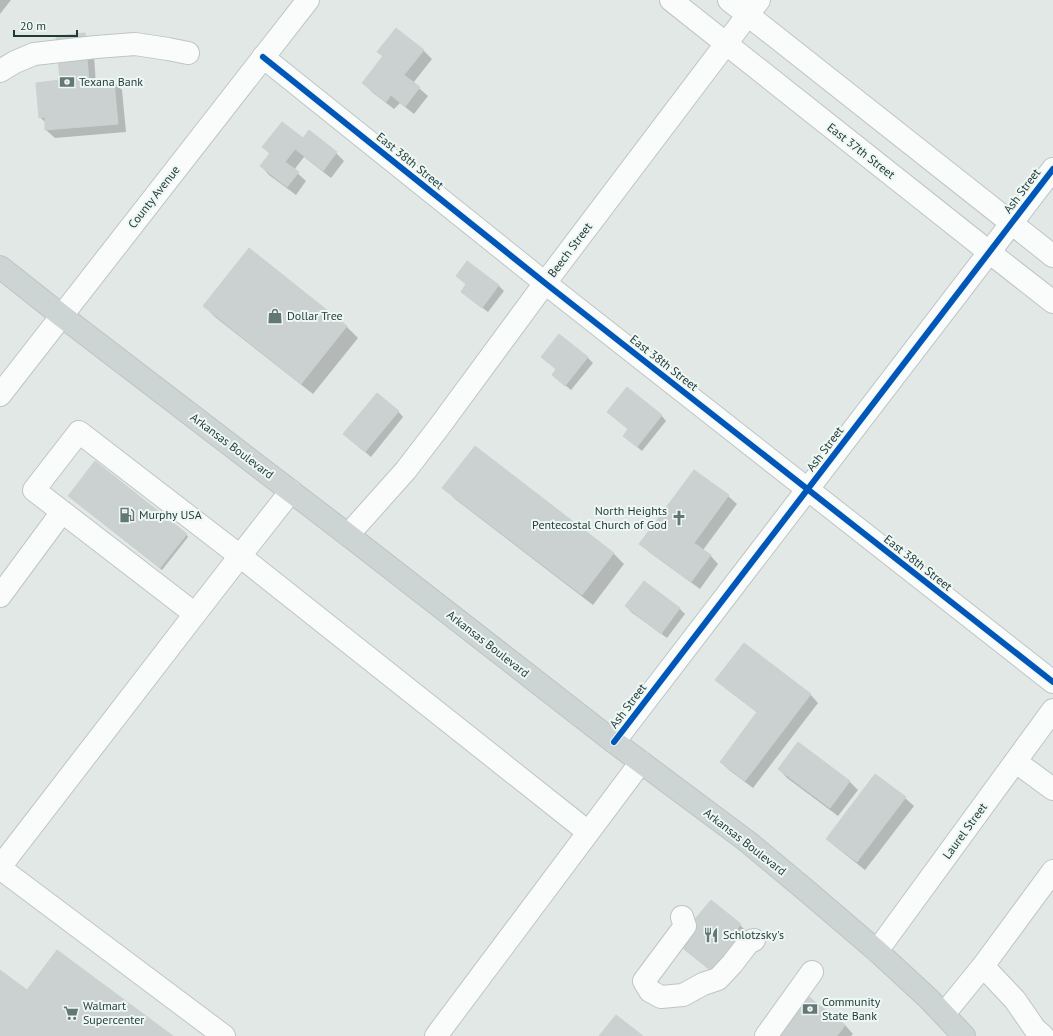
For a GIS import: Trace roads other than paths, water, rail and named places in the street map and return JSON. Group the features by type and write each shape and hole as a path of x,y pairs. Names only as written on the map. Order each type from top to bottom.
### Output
{"main road":[{"name":"Arkansas Boulevard","path":"0,267 614,742 748,842 877,951 930,1000 964,1036"}],"street":[{"name":"County Avenue","path":"0,395 308,0"},
{"name":"East 37th Street","path":"671,0 1053,302"},
{"path":"729,0 753,7 1011,224 1053,256"},
{"name":"Beech Street","path":"348,535 406,470 439,427 545,283 753,7"},
{"path":"0,71 15,62 34,54 96,47 135,44 188,53"},
{"name":"East 38th Street","path":"263,57 545,283 1053,682"},
{"name":"Ash Street","path":"614,742 1053,169"},
{"path":"194,614 34,490 79,432 240,556 588,832"},
{"path":"224,1036 0,867 194,614 291,491"},
{"path":"0,596 62,512"},
{"name":"Laurel Street","path":"877,951 1053,710"},
{"path":"436,1036 641,762"},
{"path":"1016,762 1053,789"},
{"path":"944,1014 983,966 1053,871"},
{"path":"682,917 685,926 644,981 650,991 661,997 683,995 703,984 718,979 749,942 754,940"},
{"path":"983,966 1015,1000 1035,1028 1043,1036"},
{"path":"766,1036 812,972"}],"place":[{"name":"Texana Bank","path":"67,82"},
{"name":"Dollar Tree","path":"275,316"},
{"name":"Murphy USA","path":"127,515"},
{"name":"North Heights Pentecostal Church of God","path":"679,518"},
{"name":"Schlotzsky's","path":"711,935"},
{"name":"Community State Bank","path":"810,1009"},
{"name":"Walmart Supercenter","path":"71,1013"}]}
